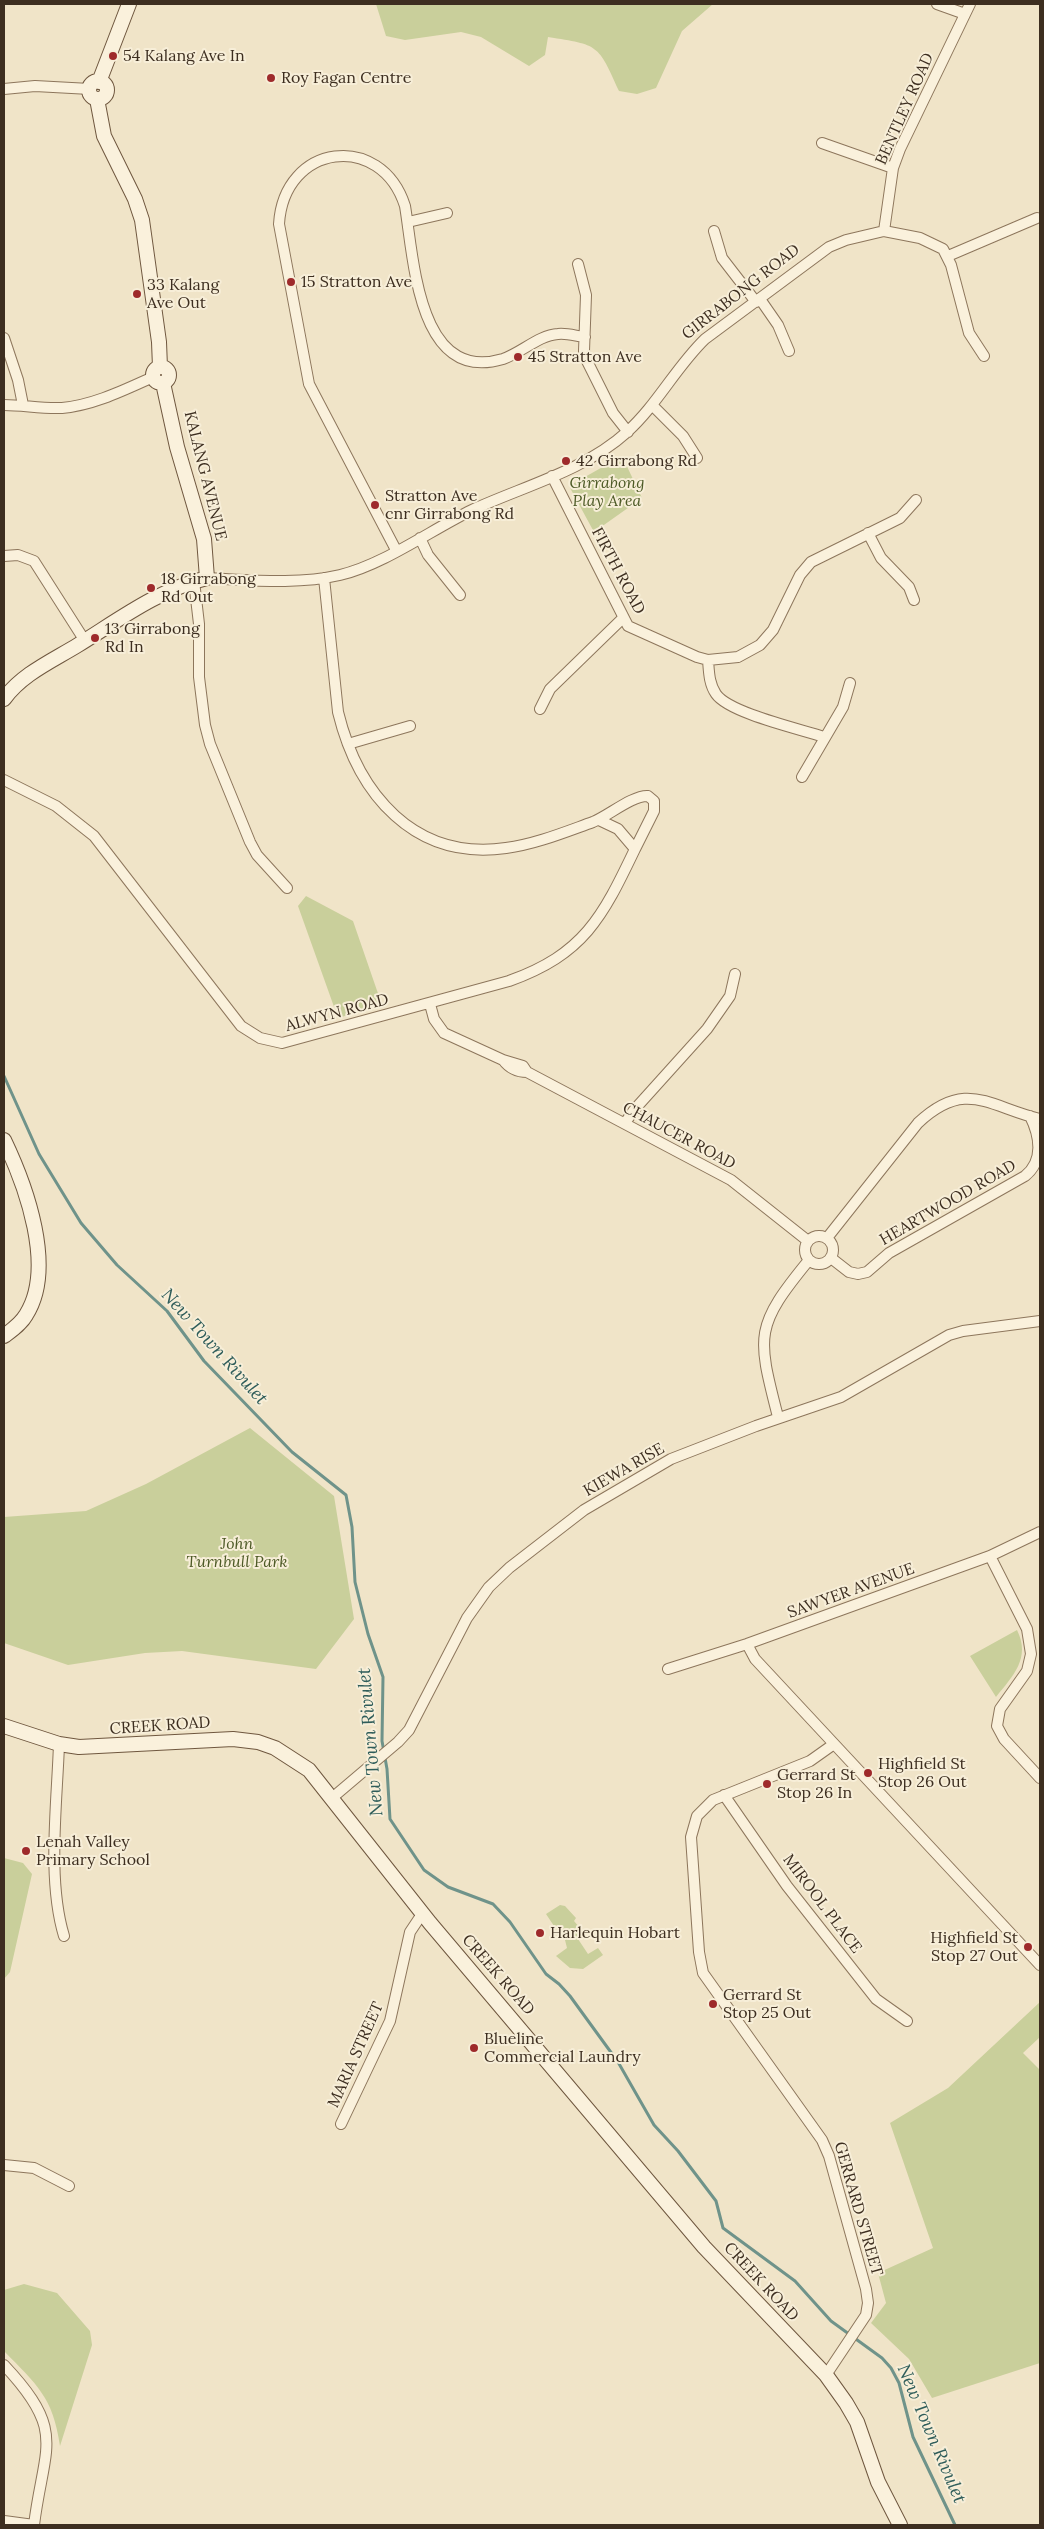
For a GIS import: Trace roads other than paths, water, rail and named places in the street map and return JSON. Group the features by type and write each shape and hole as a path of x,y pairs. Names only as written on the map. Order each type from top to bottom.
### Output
{"street":[{"path":"4,89 35,86 95,90 129,4"},
{"path":"937,4 964,14"},
{"name":"BENTLEY ROAD","path":"884,231 893,168 970,4"},
{"name":"KALANG AVENUE","path":"95,90 104,136 142,220 159,342 159,376 177,448 204,539 199,624 201,694 210,744 250,842 257,855 287,888"},
{"path":"822,143 893,168"},
{"path":"396,550 309,384 279,224 282,200 293,180 301,172 320,160 345,156 369,162 386,174 401,193 425,314 436,336 453,354 464,360 488,362 513,355 552,335 585,337"},
{"path":"408,222 447,212"},
{"path":"984,356 969,333 948,256 1037,218"},
{"path":"714,231 722,258 778,325 789,351"},
{"name":"GIRRABONG ROAD","path":"4,699 24,678 152,599 201,580 324,578 358,569 472,510 595,456 628,432 652,405 695,348 813,257 829,247 846,240 884,231 920,238 936,244 948,256"},
{"path":"578,264 586,295 584,351 591,371 613,413 628,432"},
{"path":"4,338 16,373 23,405"},
{"path":"4,404 54,408 83,404 159,376"},
{"path":"652,405 683,436 697,458"},
{"name":"FIRTH ROAD","path":"552,476 628,626 708,660"},
{"path":"824,737 756,716 724,702 718,697 711,686 708,660 738,657 760,645 773,630 805,568 819,556 900,518 916,500"},
{"path":"868,533 882,558 909,587 914,600"},
{"path":"420,538 428,554 460,595"},
{"path":"4,556 18,555 34,561 84,641"},
{"path":"324,578 338,712 348,744 375,797 388,812 422,834 444,843 470,848 506,848 541,840 599,820 618,828 635,850"},
{"path":"540,709 550,689 623,618"},
{"path":"802,777 843,707 850,683"},
{"path":"348,744 410,726"},
{"name":"ALWYN ROAD","path":"4,780 56,806 94,836 232,1015 250,1033 271,1041 293,1041 430,1004 525,975 544,967 574,947 598,920 654,811 654,801 644,796 639,797 599,820"},
{"path":"625,1123 634,1110 707,1029 730,996 735,974"},
{"name":"CHAUCER ROAD","path":"430,1004 434,1019 444,1033 503,1060 523,1066 527,1072 731,1180 808,1241"},
{"path":"827,1238 918,1123 930,1112 946,1102 962,1098 982,1099 1040,1119"},
{"name":"HEARTWOOD ROAD","path":"831,1258 849,1272 858,1274 867,1272 889,1252 1034,1170 1039,1152 1036,1129 1030,1116"},
{"path":"4,1140 25,1191 39,1272 36,1293 26,1316 4,1336"},
{"path":"818,1236 827,1238 833,1249 831,1258 819,1264 809,1260 805,1249 808,1241 818,1236"},
{"path":"778,1417 764,1356 765,1328 775,1303 809,1260"},
{"name":"KIEWA RISE","path":"332,1798 378,1760 409,1730 467,1618 499,1576 584,1510 654,1468 694,1449 778,1417 827,1403 848,1394 949,1335 963,1331 1040,1321"},
{"name":"SAWYER AVENUE","path":"668,1669 747,1644 990,1556 1040,1532"},
{"path":"990,1556 1027,1629 1031,1654 1027,1671 1000,1708 997,1726 1004,1739 1040,1778"},
{"path":"747,1644 755,1658 1040,1965"},
{"name":"CREEK ROAD","path":"4,1726 59,1744 101,1747 215,1740 251,1740 275,1748 299,1762 332,1798 422,1914 704,2247 826,2375 857,2422 878,2482 900,2525"},
{"path":"59,1744 56,1840 57,1912 64,1936"},
{"name":"GERRARD STREET","path":"826,2375 863,2321 867,2309 866,2289 829,2156 822,2140 707,1981 700,1964 692,1829 702,1810 713,1800 810,1762 834,1744"},
{"name":"MIROOL PLACE","path":"724,1795 787,1886 876,1999 907,2022"},
{"name":"MARIA STREET","path":"341,2124 390,2021 410,1932 422,1914"},
{"path":"4,2165 34,2168 68,2186"},
{"path":"4,2366 34,2399 46,2431 47,2458 34,2525 4,2520"}],"waterway":[{"name":"New Town Rivulet","path":"4,1076 39,1154 81,1223 117,1265 167,1311 204,1361 292,1452 346,1495 352,1527 355,1582 368,1634 383,1677 382,1741 387,1769 390,1819 424,1870 448,1887 493,1904 510,1922 546,1974 570,1996 618,2062 654,2125 678,2151 716,2201 723,2228 795,2281 831,2321 882,2358 891,2368 899,2383 913,2437 955,2525"}],"place":[{"name":"54 Kalang Ave In","path":"113,56"},
{"name":"Roy Fagan Centre","path":"271,78"},
{"name":"15 Stratton Ave","path":"291,282"},
{"name":"33 Kalang Ave Out","path":"137,294"},
{"name":"45 Stratton Ave","path":"518,357"},
{"name":"42 Girrabong Rd","path":"566,461"},
{"name":"Stratton Ave cnr Girrabong Rd","path":"375,505"},
{"name":"18 Girrabong Rd Out","path":"151,588"},
{"name":"13 Girrabong Rd In","path":"95,638"},
{"name":"Highfield St Stop 26 Out","path":"868,1773"},
{"name":"Gerrard St Stop 26 In","path":"767,1784"},
{"name":"Lenah Valley Primary School","path":"26,1851"},
{"name":"Harlequin Hobart","path":"540,1933"},
{"name":"Highfield St Stop 27 Out","path":"1028,1947"},
{"name":"Gerrard St Stop 25 Out","path":"713,2004"},
{"name":"Blueline Commercial Laundry","path":"474,2048"}],"park label":[{"name":"Girrabong Play Area","path":"607,492"},
{"name":"John Turnbull Park","path":"237,1553"}]}
